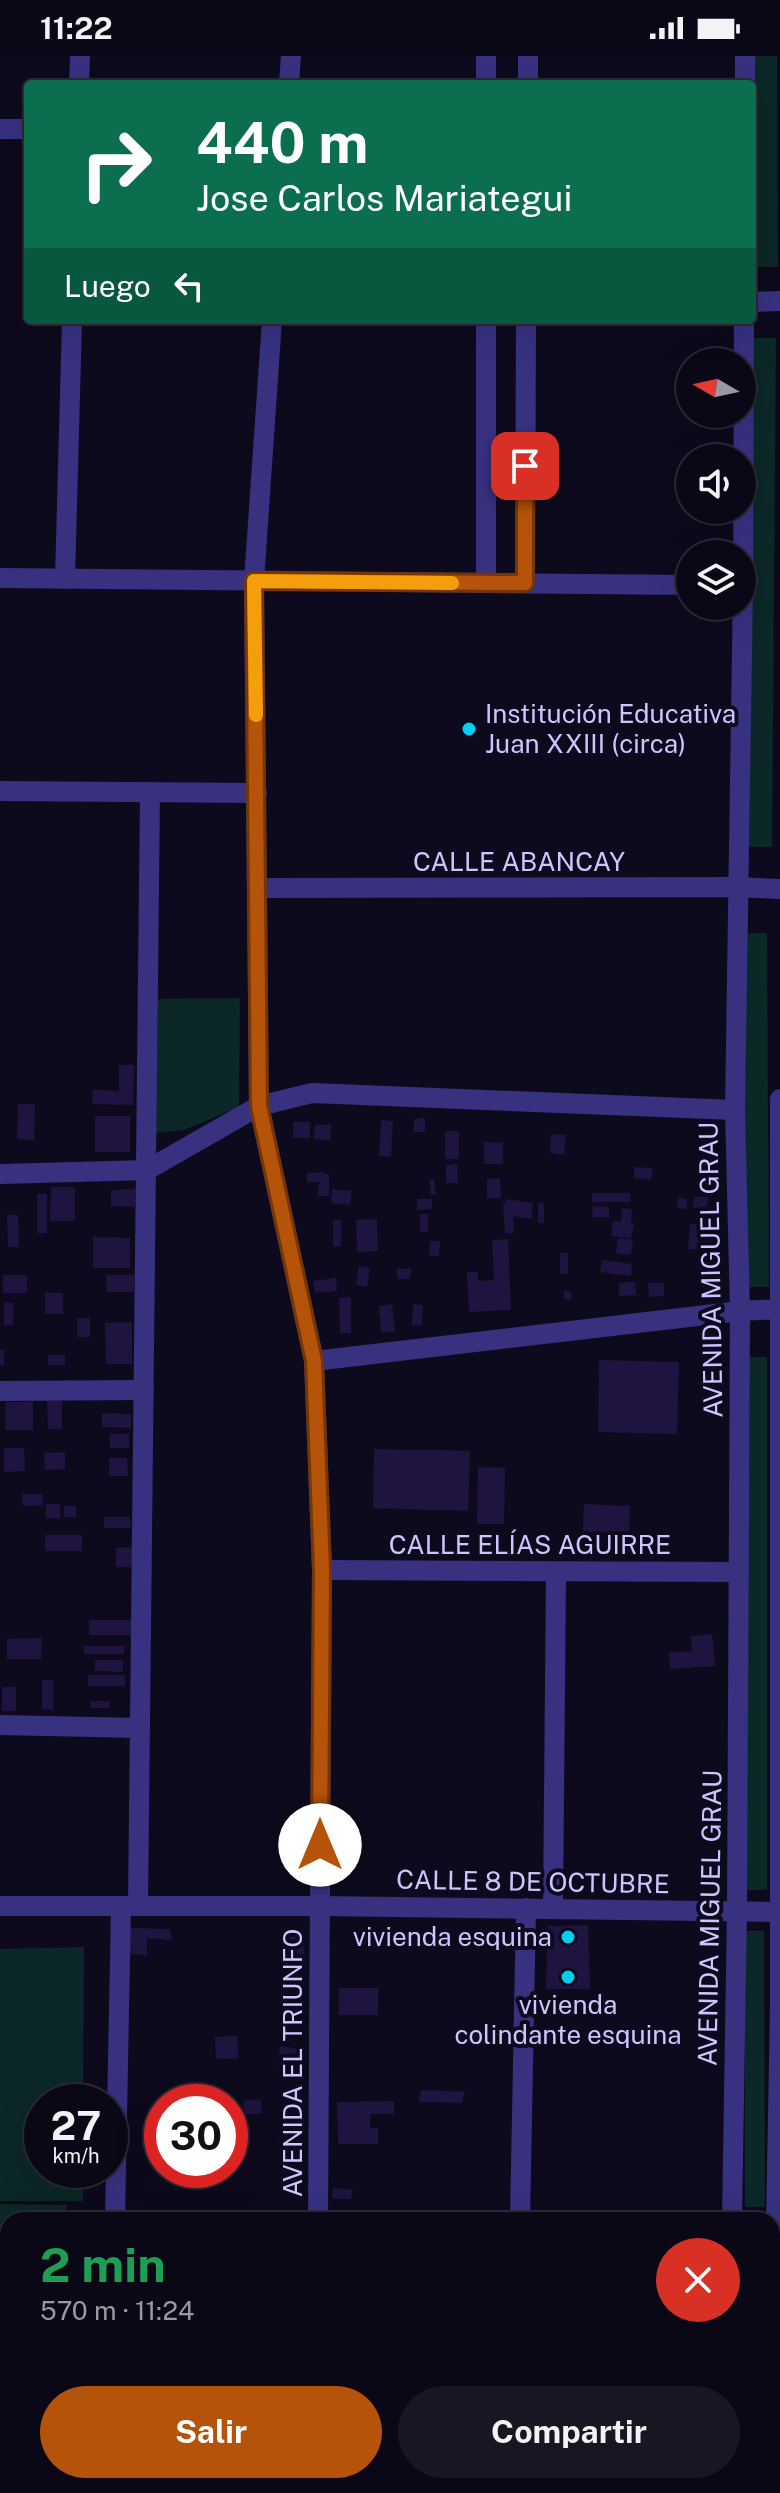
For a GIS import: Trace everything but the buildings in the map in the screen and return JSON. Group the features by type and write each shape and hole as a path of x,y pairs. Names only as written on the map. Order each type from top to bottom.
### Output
{"street":[{"path":"79,80 80,56"},
{"path":"289,80 291,56"},
{"path":"486,56 486,80"},
{"path":"528,56 528,80"},
{"path":"745,56 745,80"},
{"path":"0,129 24,129"},
{"path":"756,302 780,301"},
{"path":"65,579 72,324"},
{"name":"AVENIDA EL TRIUNFO","path":"272,324 254,581 259,1106 314,1361 322,1570 318,2212"},
{"path":"486,324 486,583"},
{"path":"525,583 526,324"},
{"name":"AVENIDA MIGUEL GRAU","path":"742,540 744,324"},
{"path":"0,578 676,585"},
{"name":"AVENIDA MIGUEL GRAU","path":"732,2212 740,1311 735,1110 742,620"},
{"path":"0,791 257,793"},
{"path":"115,2212 140,1728 150,792"},
{"name":"CALLE ABANCAY","path":"258,888 780,889"},
{"path":"0,1174 147,1170 259,1106 312,1093 735,1110"},
{"path":"776,2212 780,2007 780,1099"},
{"path":"314,1361 779,1309"},
{"path":"0,1391 144,1390"},
{"name":"CALLE ELÍAS AGUIRRE","path":"322,1570 739,1572"},
{"path":"553,1908 556,1572"},
{"path":"0,1725 140,1728"},
{"name":"CALLE 8 DE OCTUBRE","path":"0,1906 319,1906 778,1912"},
{"path":"520,2212 526,1908"}],"green space":[{"path":"754,56 777,56 778,267 756,267"},
{"path":"752,338 776,338 772,847 749,847 750,620 756,620 756,540 751,540 751,524 756,524 756,444 751,444 751,428 756,428 756,348 752,348"},
{"path":"744,933 767,933 769,1287 746,1287"},
{"path":"240,998 239,1107 184,1130 156,1133 157,999"},
{"path":"746,1357 767,1357 767,1890 746,1890"},
{"path":"745,1931 764,1931 765,2207 745,2207"},
{"path":"84,1947 83,2084 24,2084 24,2188 83,2188 83,2201 0,2201 0,1949"},
{"path":"0,2204 67,2205 65,2212 0,2212"}],"slow traffic":[{"path":"256,715 254,581 452,583"}],"place":[{"name":"Institución Educativa Juan XXIII (circa)","path":"469,729"},
{"name":"vivienda esquina","path":"568,1937"},
{"name":"vivienda colindante esquina","path":"568,1977"}],"route":[{"path":"320,1845 322,1570 314,1361 259,1106 254,581 525,583 525,466"}]}
